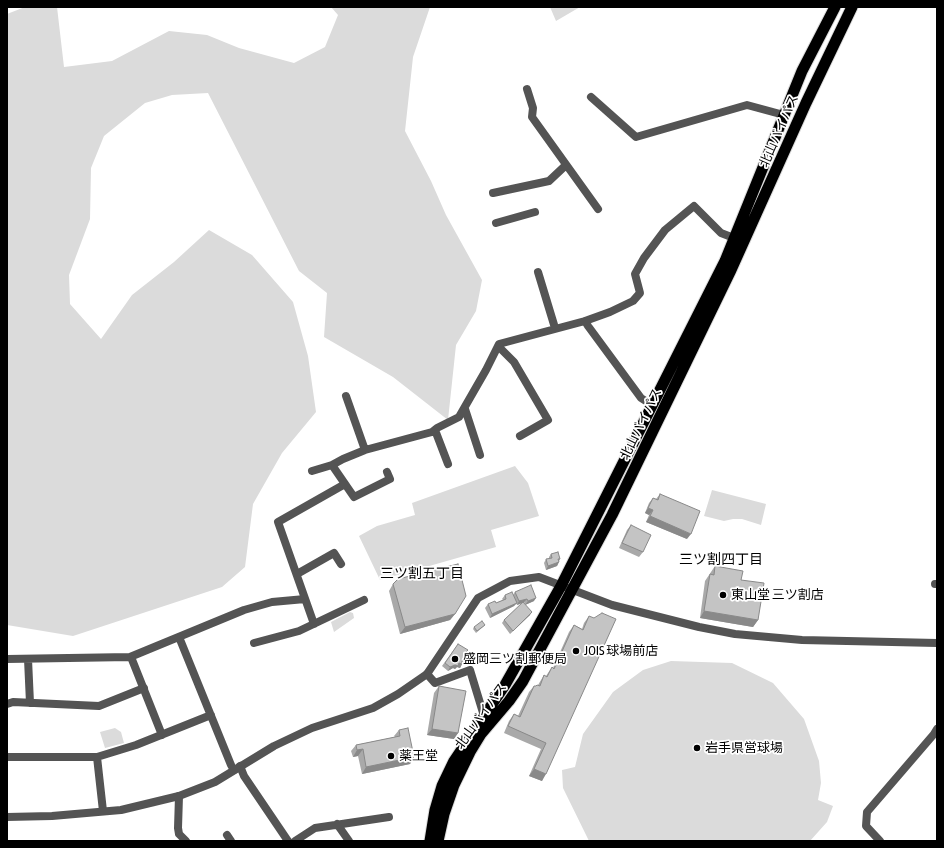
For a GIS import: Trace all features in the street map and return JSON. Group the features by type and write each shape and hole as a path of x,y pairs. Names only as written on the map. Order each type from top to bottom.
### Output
{"highway":[{"name":"北山バイパス","path":"430,841 435,810 442,786 454,761 504,685 561,586 725,261 802,71 835,7"},
{"name":"北山バイパス","path":"438,841 444,814 454,785 470,752 481,734 509,701 523,681 612,515 731,270 806,103 852,7"}],"street":[{"path":"527,89 533,108 532,117 598,209"},
{"path":"591,96 636,137 747,105 784,115"},
{"path":"493,193 549,181 566,165"},
{"path":"312,472 332,465 365,450 432,432 459,417 499,344 585,321 610,312 633,301 640,293 635,274 644,258 665,230 694,206 721,233 734,238"},
{"path":"496,223 535,212"},
{"path":"538,272 555,328"},
{"path":"585,321 641,398 652,405"},
{"path":"498,346 514,362 548,420 520,436"},
{"path":"346,396 365,450"},
{"path":"464,410 480,455"},
{"path":"435,430 448,464"},
{"path":"332,465 354,497 390,479 387,472"},
{"path":"314,624 278,522 345,484"},
{"path":"297,574 334,553 341,564"},
{"path":"7,817 52,816 120,810 179,796 214,782 274,746 316,726 373,708 398,694 426,674 478,598 510,581 539,577 612,605 699,627 735,634 802,640 937,643"},
{"path":"7,659 131,657 244,610 272,602 305,599"},
{"path":"254,643 299,631 364,600"},
{"path":"179,637 230,765 237,768 244,776 288,841"},
{"path":"131,657 162,735"},
{"path":"28,659 30,703"},
{"path":"426,674 435,683 470,670 484,716"},
{"path":"7,704 13,702 99,706 144,688"},
{"path":"7,757 97,757 136,745 210,715"},
{"path":"880,841 866,826 867,812 937,729"},
{"path":"97,757 104,811"},
{"path":"179,796 178,828 179,834 186,841"},
{"path":"295,841 314,828 389,817"},
{"path":"338,824 348,841"}],"shaded area":[{"path":"25,7 57,7 64,67 112,61 169,31 207,35 239,48 294,63 325,47 338,15 331,7 430,7 413,57 405,131 431,181 446,215 482,280 476,311 456,345 448,420 393,377 324,337 327,293 299,271 208,93 172,95 145,103 104,136 91,168 90,219 69,275 70,304 101,339 132,295 174,262 209,230 252,255 293,302 308,356 316,412 282,453 253,504 245,567 222,587 73,636 7,625 7,14"},
{"path":"550,7 580,7 556,21"},
{"path":"515,466 528,483 539,516 491,530 496,547 380,580 359,536 377,526 415,515 412,503"},
{"path":"712,490 766,504 761,525 742,519 724,521 704,516"},
{"path":"350,612 353,613 354,618 334,632 331,622"},
{"name":"岩手県営球場","path":"671,661 732,663 773,683 804,719 819,761 821,783 818,800 833,806 827,822 810,841 589,841 563,788 562,770 575,767 583,734 613,692 643,670"},
{"path":"115,728 121,732 124,743 105,748 100,732"}],"building":[{"path":"660,494 700,511 691,534 650,516 653,510 648,508 653,498 658,500"},
{"path":"631,525 651,535 643,552 622,543"},
{"path":"558,552 560,559 558,559 559,562 548,566 546,559 552,558 551,554"},
{"path":"458,564 466,596 455,614 405,627 393,584 398,579"},
{"path":"715,566 743,571 741,580 764,583 758,620 704,611 710,574 714,575"},
{"path":"531,585 536,598 528,601 527,599 519,601 515,592"},
{"path":"512,592 517,603 492,614 488,604 506,599 505,595"},
{"path":"523,602 532,612 513,631 504,620"},
{"path":"602,613 616,619 546,774 534,769 546,743 508,726 514,714 520,717 534,686 540,686 544,675 547,677 552,667 554,669 574,625 583,630 589,616 594,618"},
{"path":"482,621 485,625 477,631 474,627"},
{"path":"458,644 468,650 466,652 468,659 462,661 462,664 459,663 458,666 455,665 450,667 445,663"},
{"path":"439,686 466,691 458,733 432,729"},
{"path":"408,728 414,757 366,767 363,749 357,750 356,745 400,736 399,730"}],"place":[{"name":"東山堂 三ツ割店","path":"723,595"},
{"name":"JOIS 球場前店","path":"576,651"},
{"name":"盛岡三ツ割郵便局","path":"455,659"},
{"name":"岩手県営球場","path":"697,748"},
{"name":"薬王堂","path":"391,756"}],"district":[{"name":"三ツ割四丁目","path":"721,560"},
{"name":"三ツ割五丁目","path":"422,574"}]}
